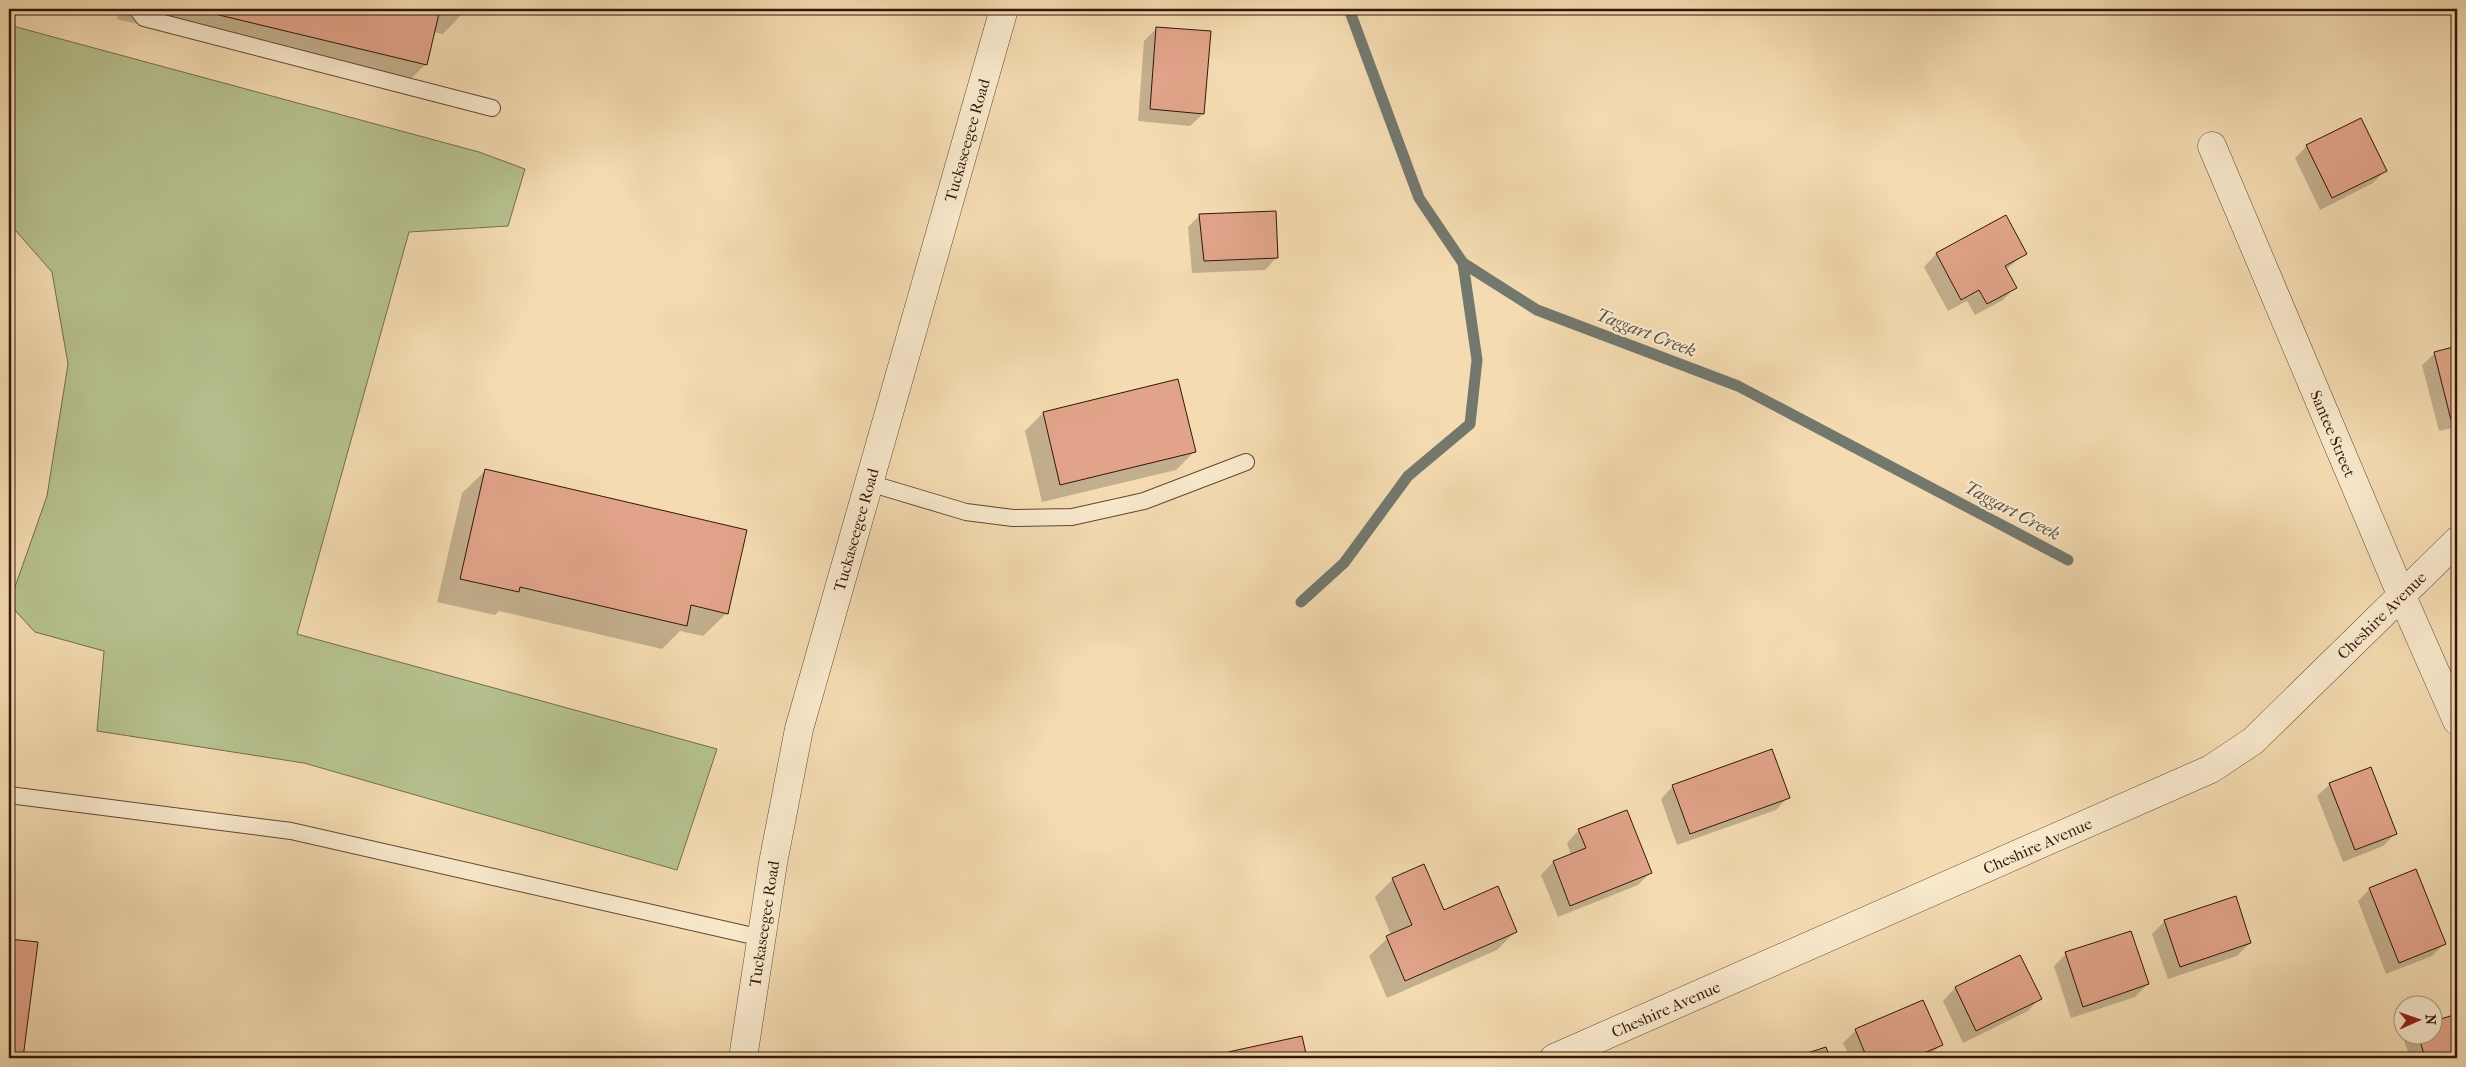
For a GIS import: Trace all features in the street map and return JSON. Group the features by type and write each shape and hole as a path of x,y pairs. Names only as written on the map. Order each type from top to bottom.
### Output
{"street":[{"name":"Tuckaseegee Road","path":"743,1058 773,863 799,729 1004,9"},
{"name":"Santee Street","path":"2212,146 2401,594 2457,721"},
{"name":"Cheshire Avenue","path":"1554,1058 2211,769 2253,741 2457,541"}],"lane":[{"path":"137,9 144,18 492,108"},
{"path":"869,483 966,512 1013,518 1072,517 1144,501 1246,462"},
{"path":"9,794 291,831 762,938"}],"green space":[{"path":"9,25 479,152 525,169 508,226 409,232 297,634 717,749 677,870 304,763 97,731 104,651 35,632 9,604 47,496 68,364 52,272 9,223"}],"building":[{"path":"194,9 440,9 427,65"},
{"path":"1156,27 1211,31 1204,114 1150,109"},
{"path":"2361,118 2387,171 2332,198 2306,145"},
{"path":"1276,211 1278,258 1204,261 1199,214"},
{"path":"2006,215 2027,254 2005,266 2017,288 1987,304 1979,290 1961,300 1936,253"},
{"path":"2457,346 2457,418 2451,420 2434,352"},
{"path":"1178,379 1196,452 1060,485 1043,412"},
{"path":"485,469 747,530 728,614 691,605 687,626 520,587 519,592 460,579"},
{"path":"1772,749 1790,798 1690,834 1672,785"},
{"path":"2371,767 2397,834 2355,850 2329,783"},
{"path":"1627,810 1652,873 1570,906 1553,861 1586,848 1578,829"},
{"path":"1424,864 1444,910 1498,886 1517,932 1405,981 1386,936 1412,925 1392,878"},
{"path":"2416,869 2446,944 2399,963 2369,888"},
{"path":"2236,896 2251,943 2180,967 2164,920"},
{"path":"2131,931 2149,984 2083,1007 2065,952"},
{"path":"9,939 38,942 23,1058 9,1058"},
{"path":"2020,955 2042,999 1976,1031 1955,987"},
{"path":"1923,1000 1943,1045 1912,1058 1867,1058 1855,1029"},
{"path":"2457,1014 2457,1058 2425,1058 2421,1044 2444,1044 2444,1018"},
{"path":"1302,1036 1307,1058 1230,1058 1228,1052"},
{"path":"1826,1047 1830,1058 1792,1058"}],"waterway":[{"name":"Taggart Creek","path":"1349,9 1419,198 1463,263 1537,310 1738,386 2068,560"},
{"path":"1301,602 1344,563 1408,476 1470,424 1477,360 1463,263"}]}
